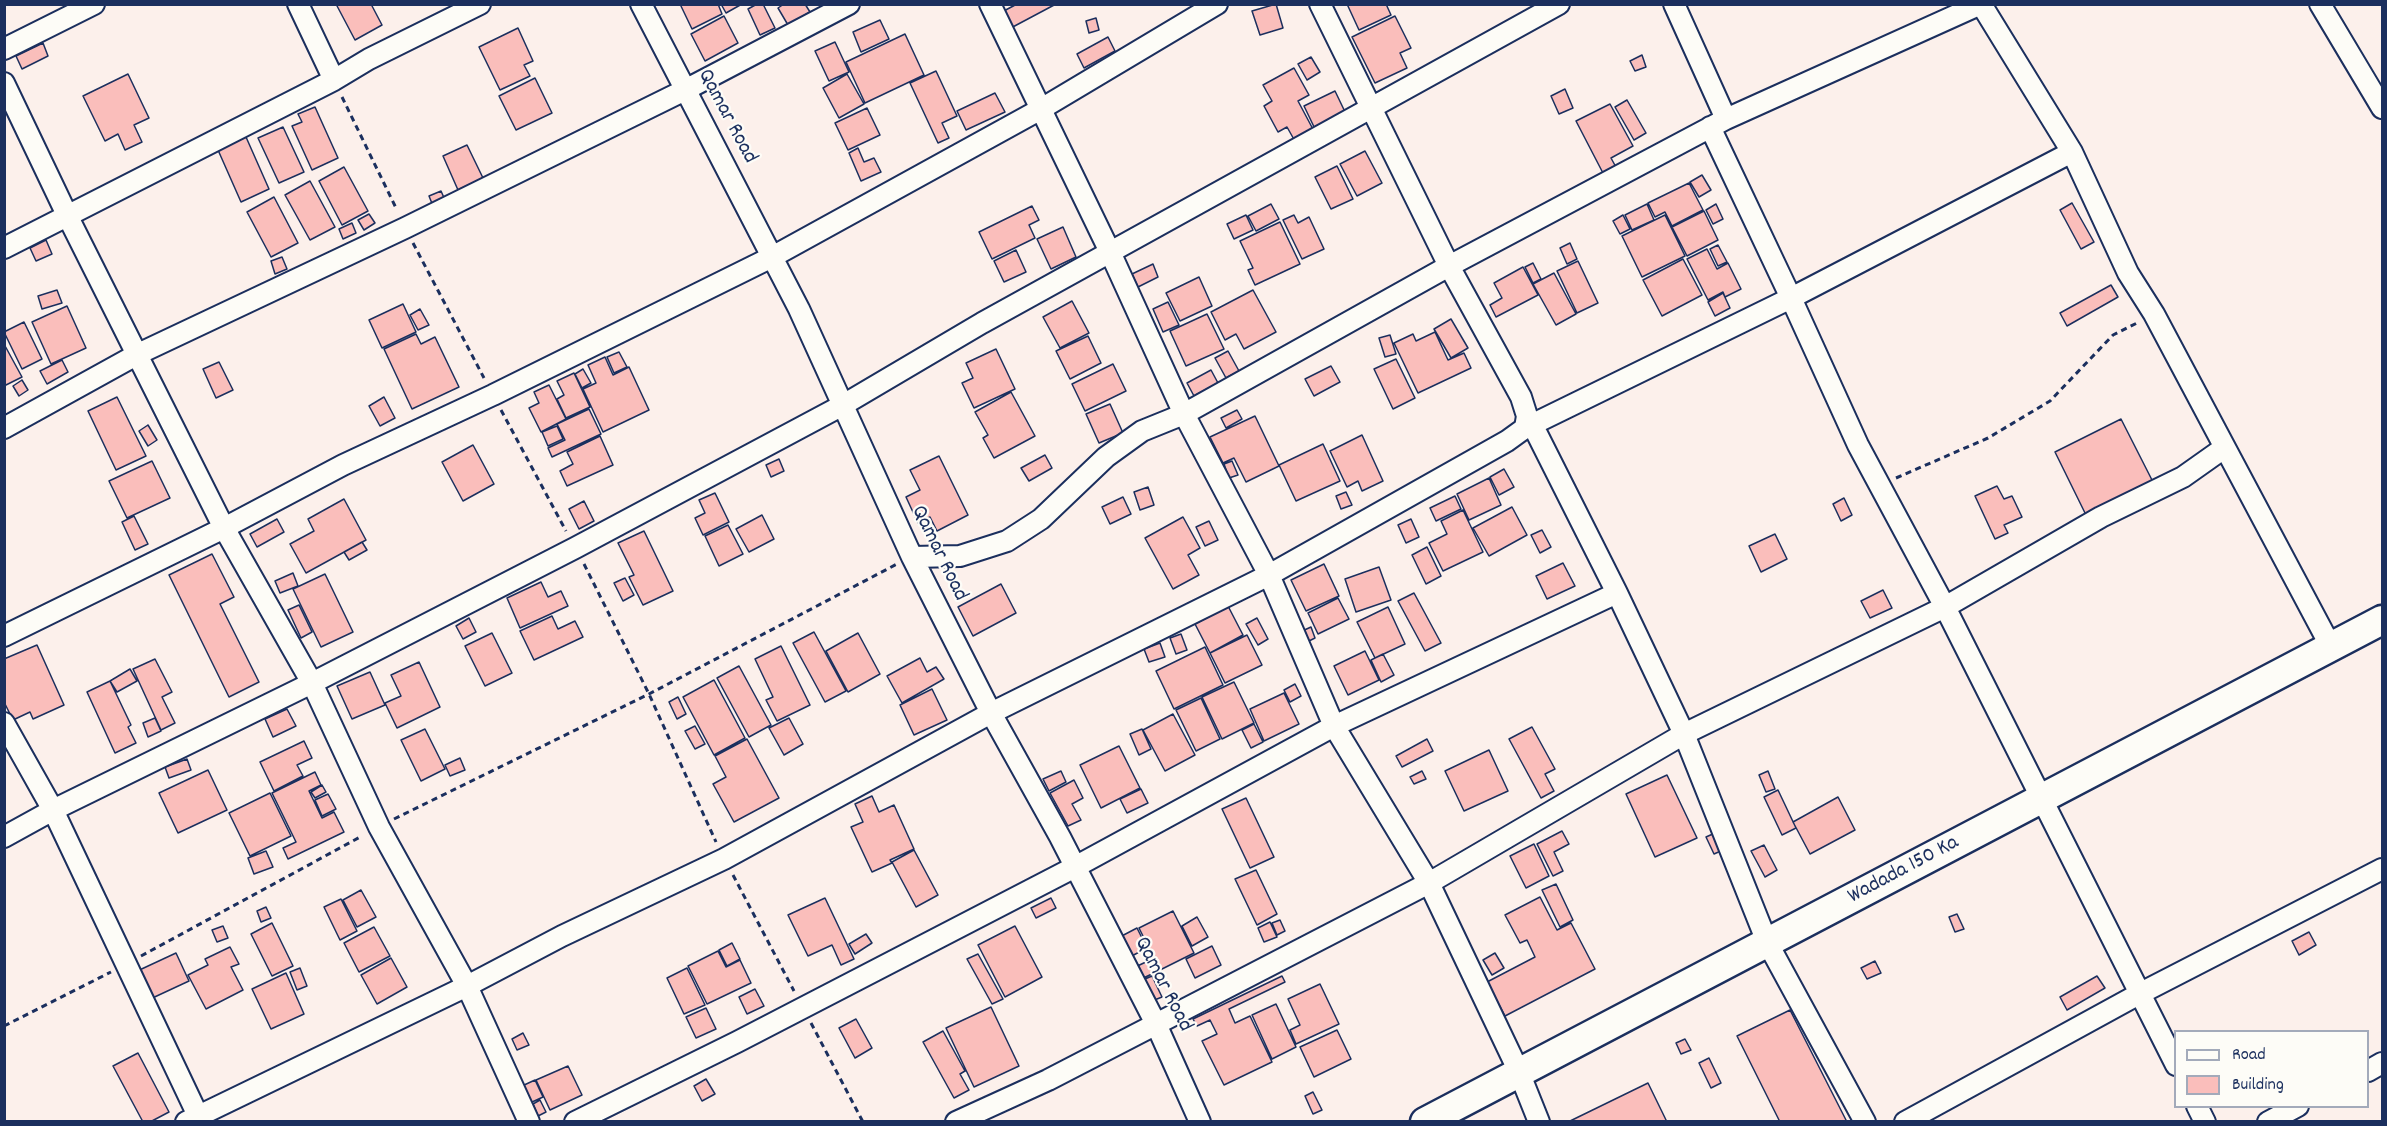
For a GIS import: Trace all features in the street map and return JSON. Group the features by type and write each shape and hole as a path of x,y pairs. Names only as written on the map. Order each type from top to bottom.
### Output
{"street":[{"path":"4,49 94,4"},
{"path":"298,4 334,80"},
{"path":"4,248 480,4"},
{"name":"Qamar Road","path":"640,4 799,309 912,557 991,713 1075,867 1156,1024 1200,1122"},
{"path":"4,428 138,354 405,228 685,90 849,4"},
{"path":"990,4 1110,252 1184,414 1269,575 1334,726 1429,883 1518,1072 1539,1122"},
{"path":"4,636 224,528 343,465 493,395 772,257 1041,109 1217,4"},
{"path":"1320,4 1449,266 1521,397 1529,426 1617,593 1684,734 1767,942 1865,1122"},
{"path":"4,837 53,810 312,683 575,548 843,405 929,353 1559,4"},
{"path":"1674,4 1718,123 1791,298 1858,445 1946,608 2174,1063"},
{"path":"912,557 960,556 1006,541 1041,519 1106,457 1142,431 1184,414 1449,266 1718,123 1981,5 2072,152 2128,273 2154,314 2331,647"},
{"path":"2321,5 2382,108"},
{"path":"4,82 68,217 224,528 312,683 379,827 467,986 529,1122"},
{"path":"4,723 53,810 127,964 195,1120 467,986 562,936 724,859 991,713 1269,575 1507,441 1529,426 1791,298 2072,152"},
{"path":"956,1122 1048,1080 1429,883 1684,734 1946,608 2092,522 2183,477 2224,448"},
{"path":"575,1122 1075,867 1334,726 1617,593"},
{"name":"Wadada 150 Ka","path":"1425,1122 2382,620"},
{"path":"1905,1122 2139,994 2382,869"},
{"path":"2198,1108 2205,1122"},
{"path":"2268,1122 2296,1108"}],"path":[{"path":"334,80 405,228 575,548 649,694 724,859 863,1122"},
{"path":"1880,485 1988,438 2050,401 2113,334 2154,314"},
{"path":"4,1026 127,964 379,827 649,694 912,557"}],"building":[{"path":"336,4 371,4 382,25 355,40"},
{"path":"680,4 718,4 722,14 692,29"},
{"path":"721,4 742,4 726,13"},
{"path":"757,4 763,4 775,28 760,35 748,9"},
{"path":"784,4 805,4 810,12 788,25 778,8"},
{"path":"1017,4 1056,4 1009,29 1000,13"},
{"path":"1276,4 1283,28 1260,35 1252,11"},
{"path":"1347,4 1386,4 1391,15 1359,30"},
{"path":"724,16 738,43 705,61 691,34"},
{"path":"1395,16 1411,48 1400,53 1407,68 1375,83 1352,37"},
{"path":"1096,18 1099,30 1089,33 1086,21"},
{"path":"880,20 889,39 861,52 853,32"},
{"path":"518,28 533,61 524,65 530,76 500,90 479,47"},
{"path":"905,34 924,75 865,103 846,62"},
{"path":"1108,37 1115,51 1084,68 1077,54"},
{"path":"835,42 849,72 829,81 815,51"},
{"path":"43,43 48,56 22,69 16,56"},
{"path":"1642,55 1646,67 1635,71 1630,61"},
{"path":"1311,57 1320,72 1307,80 1298,64"},
{"path":"1294,68 1309,95 1298,101 1315,133 1296,143 1287,127 1278,132 1264,106 1272,101 1263,85"},
{"path":"936,71 957,116 942,123 949,138 938,143 910,83"},
{"path":"128,74 149,118 134,125 142,142 125,150 118,134 105,141 83,96"},
{"path":"847,74 864,104 839,118 823,88"},
{"path":"535,78 552,113 516,130 499,96"},
{"path":"1565,89 1573,108 1559,114 1551,96"},
{"path":"1335,91 1347,116 1316,131 1304,106"},
{"path":"995,93 1005,112 966,130 957,111"},
{"path":"1627,100 1646,133 1634,140 1615,107"},
{"path":"1610,104 1633,146 1611,158 1617,169 1604,175 1576,121"},
{"path":"315,107 338,158 312,170 292,126 302,122 298,114"},
{"path":"867,108 880,135 848,150 835,123"},
{"path":"283,127 304,172 279,183 258,138"},
{"path":"246,137 269,189 241,202 218,150"},
{"path":"467,145 483,178 458,190 443,156"},
{"path":"858,148 864,162 874,158 881,172 861,181 849,153"},
{"path":"1365,151 1382,183 1357,196 1340,164"},
{"path":"1337,166 1353,199 1331,209 1315,177"},
{"path":"344,167 368,211 342,225 319,181"},
{"path":"1702,175 1711,190 1699,197 1690,182"},
{"path":"310,181 335,227 310,240 285,195"},
{"path":"1689,183 1703,210 1672,226 1665,212 1655,217 1648,203"},
{"path":"441,191 445,200 433,206 429,196"},
{"path":"274,197 298,243 271,257 247,212"},
{"path":"2072,203 2094,242 2081,249 2060,210"},
{"path":"1271,204 1279,219 1256,231 1248,216"},
{"path":"1647,204 1654,220 1632,230 1625,215"},
{"path":"1716,204 1723,219 1713,224 1706,210"},
{"path":"1032,206 1039,220 1029,225 1035,238 992,259 979,232"},
{"path":"1704,211 1718,240 1687,256 1672,227"},
{"path":"369,214 375,223 364,230 358,220"},
{"path":"1246,215 1253,230 1234,239 1227,224"},
{"path":"1294,215 1298,223 1309,217 1324,249 1302,259 1283,220"},
{"path":"1623,215 1630,229 1620,234 1613,221"},
{"path":"1665,215 1685,256 1642,277 1622,236"},
{"path":"1280,222 1300,264 1255,285 1248,270 1253,268 1240,241"},
{"path":"352,223 356,233 343,239 339,229"},
{"path":"1063,227 1076,257 1051,269 1037,239"},
{"path":"46,240 52,254 36,261 30,248"},
{"path":"1570,243 1577,259 1567,264 1560,248"},
{"path":"1718,245 1727,262 1718,266 1710,249"},
{"path":"1707,249 1717,269 1728,263 1741,289 1725,297 1723,292 1708,300 1687,259"},
{"path":"1016,250 1026,272 1004,282 994,261"},
{"path":"282,257 287,269 275,274 271,261"},
{"path":"1683,259 1702,295 1662,316 1643,280"},
{"path":"1578,261 1598,303 1577,313 1557,271"},
{"path":"1533,263 1541,279 1533,283 1525,267"},
{"path":"1153,264 1158,277 1138,287 1132,274"},
{"path":"1523,267 1538,295 1496,317 1490,305 1502,298 1494,283"},
{"path":"1554,273 1576,314 1556,325 1533,284"},
{"path":"1199,277 1212,306 1180,321 1166,293"},
{"path":"2111,285 2118,297 2067,326 2060,313"},
{"path":"57,290 62,303 42,309 38,296"},
{"path":"1253,290 1276,332 1244,349 1236,334 1225,340 1211,312"},
{"path":"1723,293 1730,308 1715,316 1708,302"},
{"path":"1072,301 1089,333 1060,348 1043,317"},
{"path":"1168,302 1179,325 1163,332 1153,309"},
{"path":"403,304 416,332 382,348 369,320"},
{"path":"67,306 86,348 51,364 32,322"},
{"path":"420,309 429,325 418,330 410,315"},
{"path":"1207,314 1224,349 1186,366 1170,331"},
{"path":"1451,319 1468,348 1451,358 1434,329"},
{"path":"24,322 42,359 22,369 4,332"},
{"path":"1435,332 1448,360 1464,353 1471,368 1418,393 1394,343 1413,334 1416,341"},
{"path":"416,334 421,344 435,337 459,387 412,409 384,349"},
{"path":"1390,335 1396,354 1385,357 1379,338"},
{"path":"1088,336 1101,363 1070,379 1056,351"},
{"path":"4,344 22,377 6,385 4,382"},
{"path":"996,349 1015,389 974,408 962,383 973,378 966,363"},
{"path":"1228,351 1239,371 1226,378 1215,358"},
{"path":"619,352 627,367 614,373 607,357"},
{"path":"605,357 613,375 629,367 649,410 603,432 583,389 596,383 588,365"},
{"path":"1396,359 1415,398 1393,409 1374,369"},
{"path":"62,360 68,372 47,384 40,371"},
{"path":"219,362 233,390 216,398 203,369"},
{"path":"1113,364 1126,391 1085,411 1072,384"},
{"path":"1331,366 1340,382 1314,396 1305,379"},
{"path":"583,369 591,383 582,388 575,374"},
{"path":"1211,370 1218,383 1194,396 1187,383"},
{"path":"574,373 590,407 566,418 557,399 564,395 557,381"},
{"path":"22,380 28,390 19,396 13,386"},
{"path":"549,385 566,419 541,432 529,408 539,403 534,392"},
{"path":"1011,392 1035,436 994,458 983,438 988,435 975,412"},
{"path":"117,397 146,456 116,470 88,411"},
{"path":"384,397 395,418 380,426 369,406"},
{"path":"1110,404 1123,433 1099,443 1086,414"},
{"path":"589,409 601,434 552,457 548,448 565,440 557,424"},
{"path":"1237,410 1242,419 1226,428 1221,418"},
{"path":"1255,416 1279,466 1246,482 1234,458 1223,463 1210,437"},
{"path":"2121,419 2153,482 2086,515 2055,452"},
{"path":"148,425 157,440 148,446 139,431"},
{"path":"557,426 563,439 548,446 542,432"},
{"path":"1362,435 1383,481 1362,491 1358,481 1347,487 1330,451"},
{"path":"600,436 613,465 567,486 560,471 573,464 567,452"},
{"path":"1323,444 1340,481 1296,501 1279,465"},
{"path":"473,445 494,484 463,501 442,462"},
{"path":"1045,455 1052,468 1029,481 1021,468"},
{"path":"939,456 968,515 937,531 930,517 918,523 906,497 920,490 910,470"},
{"path":"779,459 784,471 771,477 766,465"},
{"path":"152,461 170,498 127,518 109,481"},
{"path":"1232,461 1238,475 1229,478 1224,464"},
{"path":"1504,469 1514,487 1499,495 1490,477"},
{"path":"1489,478 1501,505 1469,520 1457,494"},
{"path":"1997,486 2004,499 2012,496 2022,517 2004,525 2008,533 1995,539 1975,496"},
{"path":"1148,487 1154,505 1140,510 1134,492"},
{"path":"1346,492 1352,505 1341,509 1336,496"},
{"path":"715,493 729,522 703,535 695,518 705,513 699,500"},
{"path":"1455,496 1461,509 1436,521 1430,508"},
{"path":"1123,497 1131,514 1110,524 1102,507"},
{"path":"1844,498 1852,515 1841,521 1833,504"},
{"path":"344,499 366,540 306,573 290,544 314,531 308,519"},
{"path":"584,501 594,521 579,529 569,509"},
{"path":"1512,507 1527,535 1489,556 1473,528"},
{"path":"1463,510 1483,552 1443,571 1429,543 1447,534 1441,521"},
{"path":"762,515 774,539 749,552 736,529"},
{"path":"134,516 148,544 135,550 122,522"},
{"path":"1183,517 1200,548 1188,555 1199,575 1173,589 1145,538"},
{"path":"277,519 284,532 257,547 250,534"},
{"path":"1411,519 1419,537 1406,543 1398,525"},
{"path":"1209,521 1218,540 1205,546 1196,527"},
{"path":"728,525 743,554 719,566 705,536"},
{"path":"1542,530 1551,547 1540,553 1531,535"},
{"path":"644,531 673,591 643,605 629,577 634,575 618,543"},
{"path":"1775,534 1787,559 1761,572 1749,546"},
{"path":"362,542 367,550 349,560 344,552"},
{"path":"1427,547 1441,576 1426,584 1412,555"},
{"path":"212,554 234,597 220,604 259,682 229,697 169,575"},
{"path":"1563,563 1575,586 1547,599 1536,576"},
{"path":"1324,564 1339,596 1306,611 1291,580"},
{"path":"1379,567 1391,600 1356,612 1345,579"},
{"path":"293,573 298,586 280,593 275,581"},
{"path":"325,574 353,632 321,647 293,589"},
{"path":"625,578 634,595 623,601 614,583"},
{"path":"541,582 548,597 561,591 568,606 520,628 507,598"},
{"path":"1001,584 1016,613 973,636 958,607"},
{"path":"1883,590 1892,608 1870,618 1861,601"},
{"path":"1414,593 1441,643 1425,651 1398,601"},
{"path":"1338,598 1349,619 1318,634 1308,613"},
{"path":"299,605 312,632 301,638 288,610"},
{"path":"1228,606 1243,635 1210,653 1195,624"},
{"path":"1388,607 1405,644 1375,658 1357,622"},
{"path":"552,616 558,629 575,621 583,637 534,660 520,631"},
{"path":"469,618 476,632 463,639 456,626"},
{"path":"1257,618 1268,639 1258,645 1246,624"},
{"path":"1311,627 1315,638 1305,643 1300,632"},
{"path":"814,632 846,691 825,702 793,643"},
{"path":"492,633 512,673 485,686 465,646"},
{"path":"858,633 880,674 848,692 826,651"},
{"path":"1181,634 1187,650 1176,654 1170,638"},
{"path":"1247,635 1262,665 1225,683 1210,653"},
{"path":"1160,643 1165,657 1149,662 1144,649"},
{"path":"37,645 64,705 33,719 30,712 13,720 4,702 4,659"},
{"path":"781,646 810,705 777,721 766,700 773,697 755,659"},
{"path":"1205,647 1223,685 1174,709 1156,671"},
{"path":"1365,651 1379,680 1348,695 1334,666"},
{"path":"1383,654 1394,675 1381,682 1371,660"},
{"path":"920,658 927,672 936,667 944,679 902,703 887,676"},
{"path":"155,659 172,692 162,697 175,723 161,730 133,669"},
{"path":"419,662 440,707 397,728 385,703 401,696 391,675"},
{"path":"739,666 771,725 749,737 717,678"},
{"path":"130,669 137,681 117,692 110,681"},
{"path":"370,672 385,705 352,719 337,686"},
{"path":"714,680 745,738 714,755 683,697"},
{"path":"110,681 131,725 128,727 136,743 115,753 87,692"},
{"path":"1234,682 1254,723 1222,739 1202,697"},
{"path":"1295,684 1301,696 1290,702 1284,690"},
{"path":"932,689 947,720 914,735 900,705"},
{"path":"1284,693 1299,724 1264,741 1250,709"},
{"path":"678,697 686,714 677,719 669,702"},
{"path":"1201,698 1220,739 1196,751 1176,710"},
{"path":"287,709 296,726 273,737 265,719"},
{"path":"1173,714 1195,755 1165,771 1143,730"},
{"path":"155,718 161,731 148,737 143,723"},
{"path":"789,718 803,744 784,755 769,728"},
{"path":"1254,724 1263,742 1251,748 1242,730"},
{"path":"695,726 705,744 695,749 685,731"},
{"path":"1532,727 1555,769 1545,774 1554,791 1541,798 1509,739"},
{"path":"425,729 445,769 421,781 401,740"},
{"path":"1142,729 1151,749 1139,755 1130,734"},
{"path":"747,739 779,798 734,822 713,784 726,777 715,756"},
{"path":"1427,739 1433,751 1402,767 1396,756"},
{"path":"304,741 312,758 297,765 303,776 274,791 260,762"},
{"path":"1119,746 1140,788 1101,808 1080,765"},
{"path":"1489,750 1508,791 1464,811 1445,771"},
{"path":"460,758 465,770 450,776 445,765"},
{"path":"187,759 191,770 169,778 165,767"},
{"path":"208,770 227,810 178,833 159,793"},
{"path":"1061,771 1066,782 1049,791 1043,779"},
{"path":"1422,771 1426,779 1414,784 1410,777"},
{"path":"1768,771 1775,789 1766,792 1759,775"},
{"path":"315,772 321,785 309,791 322,818 334,812 344,832 288,859 283,848 296,842 272,793"},
{"path":"1667,775 1697,838 1655,857 1626,794"},
{"path":"1074,780 1083,798 1072,804 1081,820 1068,826 1050,793"},
{"path":"322,785 326,792 315,798 311,792"},
{"path":"1141,789 1148,803 1127,813 1120,799"},
{"path":"1778,790 1796,828 1782,835 1764,797"},
{"path":"270,793 291,836 250,856 229,813"},
{"path":"328,794 336,809 322,816 315,800"},
{"path":"872,796 879,812 894,805 914,849 890,860 892,863 872,872 851,827 863,822 855,804"},
{"path":"1838,797 1855,830 1810,854 1793,822"},
{"path":"1246,798 1274,857 1250,868 1222,809"},
{"path":"1562,831 1569,844 1554,852 1563,871 1553,876 1537,844"},
{"path":"1715,833 1723,850 1714,854 1706,837"},
{"path":"1534,844 1549,876 1526,888 1510,856"},
{"path":"1764,845 1777,870 1765,877 1751,851"},
{"path":"914,850 938,895 916,907 892,862"},
{"path":"266,851 273,867 254,874 248,858"},
{"path":"1256,870 1277,914 1257,925 1235,879"},
{"path":"1556,884 1573,920 1560,927 1542,890"},
{"path":"361,890 376,917 357,927 343,900"},
{"path":"1540,897 1557,930 1571,923 1595,969 1505,1016 1487,982 1535,957 1527,940 1520,943 1505,915"},
{"path":"825,898 854,959 841,965 832,945 808,956 788,915"},
{"path":"1051,898 1056,908 1036,918 1031,908"},
{"path":"341,899 357,931 340,940 324,907"},
{"path":"266,907 271,918 261,922 257,911"},
{"path":"1173,911 1194,953 1160,970 1139,928"},
{"path":"1957,914 1964,929 1955,932 1949,917"},
{"path":"1197,917 1208,937 1192,946 1182,926"},
{"path":"1280,920 1285,931 1277,935 1272,923"},
{"path":"1270,922 1277,937 1264,942 1258,928"},
{"path":"272,923 293,966 272,976 251,934"},
{"path":"223,926 228,938 217,942 212,930"},
{"path":"1015,926 1042,977 1005,997 978,945"},
{"path":"374,927 390,956 359,972 344,943"},
{"path":"1137,928 1147,948 1126,959 1116,939"},
{"path":"2309,932 2316,945 2299,955 2292,941"},
{"path":"866,934 872,943 855,954 849,944"},
{"path":"732,943 740,959 727,966 719,950"},
{"path":"1212,946 1221,965 1195,978 1186,959"},
{"path":"230,947 239,964 231,967 243,990 206,1009 188,975 208,965 205,959"},
{"path":"718,951 726,967 740,960 751,983 707,1004 688,966"},
{"path":"176,953 189,981 146,1001 133,973"},
{"path":"1495,953 1504,968 1492,975 1483,960"},
{"path":"978,954 1003,999 992,1004 967,959"},
{"path":"391,958 407,987 377,1004 361,975"},
{"path":"1148,961 1154,973 1137,981 1131,969"},
{"path":"1875,961 1881,973 1867,979 1861,968"},
{"path":"300,968 307,986 297,990 290,972"},
{"path":"687,968 705,1005 684,1014 667,978"},
{"path":"286,973 304,1014 271,1029 252,989"},
{"path":"1152,976 1162,997 1147,1003 1138,982"},
{"path":"1282,976 1285,982 1229,1009 1235,1023 1250,1016 1272,1062 1224,1085 1202,1041 1217,1034 1210,1020 1197,1026 1193,1019"},
{"path":"2097,976 2105,988 2067,1010 2060,997"},
{"path":"1320,984 1339,1024 1296,1044 1290,1030 1300,1025 1288,999"},
{"path":"755,989 764,1006 747,1014 739,997"},
{"path":"1276,1004 1296,1047 1272,1059 1252,1015"},
{"path":"991,1007 1019,1066 974,1087 946,1028"},
{"path":"706,1008 716,1029 696,1038 686,1017"},
{"path":"1790,1010 1847,1122 1780,1122 1737,1036"},
{"path":"856,1019 872,1048 855,1058 839,1028"},
{"path":"1337,1030 1351,1059 1314,1077 1300,1047"},
{"path":"943,1031 965,1071 960,1074 969,1090 954,1098 923,1042"},
{"path":"523,1033 529,1045 517,1050 512,1039"},
{"path":"1685,1039 1691,1050 1681,1054 1676,1043"},
{"path":"138,1053 169,1112 150,1122 143,1122 113,1066"},
{"path":"1709,1058 1721,1083 1711,1088 1699,1063"},
{"path":"568,1066 582,1095 550,1110 536,1080"},
{"path":"706,1079 715,1094 702,1101 694,1086"},
{"path":"535,1080 543,1097 530,1103 522,1086"},
{"path":"1648,1083 1667,1122 1568,1122"},
{"path":"1313,1092 1322,1110 1313,1114 1305,1096"},
{"path":"540,1100 546,1112 538,1116 533,1104"}]}
